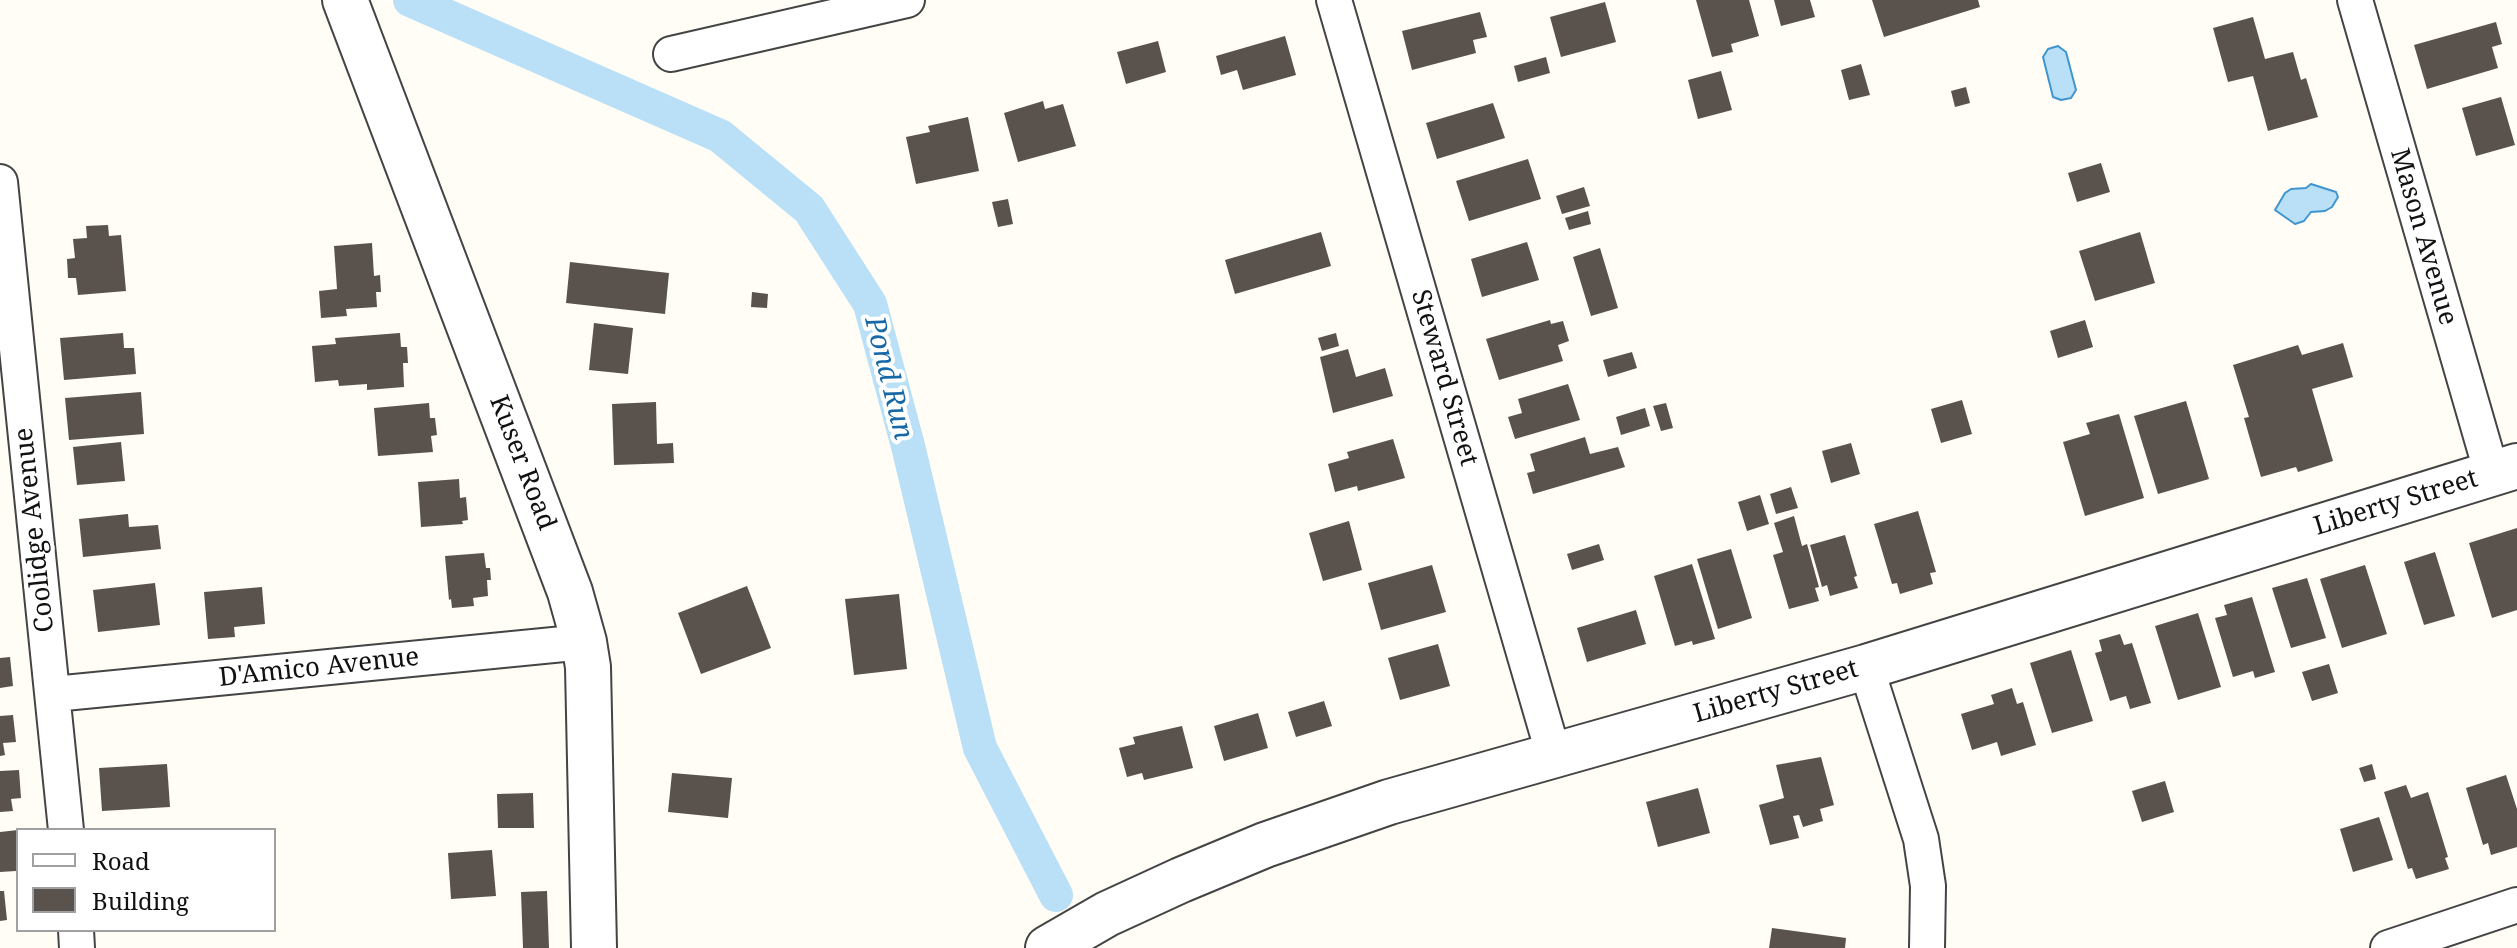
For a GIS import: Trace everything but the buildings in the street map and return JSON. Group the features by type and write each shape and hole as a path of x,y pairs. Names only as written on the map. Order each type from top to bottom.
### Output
{"street":[{"name":"Kuser Road","path":"345,0 559,563 584,642 588,667 594,948"},
{"path":"671,54 907,0"},
{"name":"Steward Street","path":"1334,0 1554,756"},
{"name":"Mason Avenue","path":"2355,0 2504,470"},
{"name":"Coolidge Avenue","path":"0,182 66,828"},
{"name":"Liberty Street","path":"1048,948 1107,914 1265,845 1389,802 1866,667 2504,470"},
{"name":"D'Amico Avenue","path":"54,694 584,642"},
{"path":"1866,667 1921,839 1928,886 1927,948 1935,948"},
{"path":"2388,948 2517,905"}],"water":[{"path":"2058,46 2066,52 2076,90 2071,98 2061,100 2053,97 2043,57 2048,49"},
{"path":"2311,184 2336,192 2338,197 2332,207 2311,212 2304,221 2295,224 2275,210 2285,193"}],"waterway":[{"name":"Pond Run","path":"410,0 720,136 809,209 870,304 908,446 980,748 1056,895"}]}
